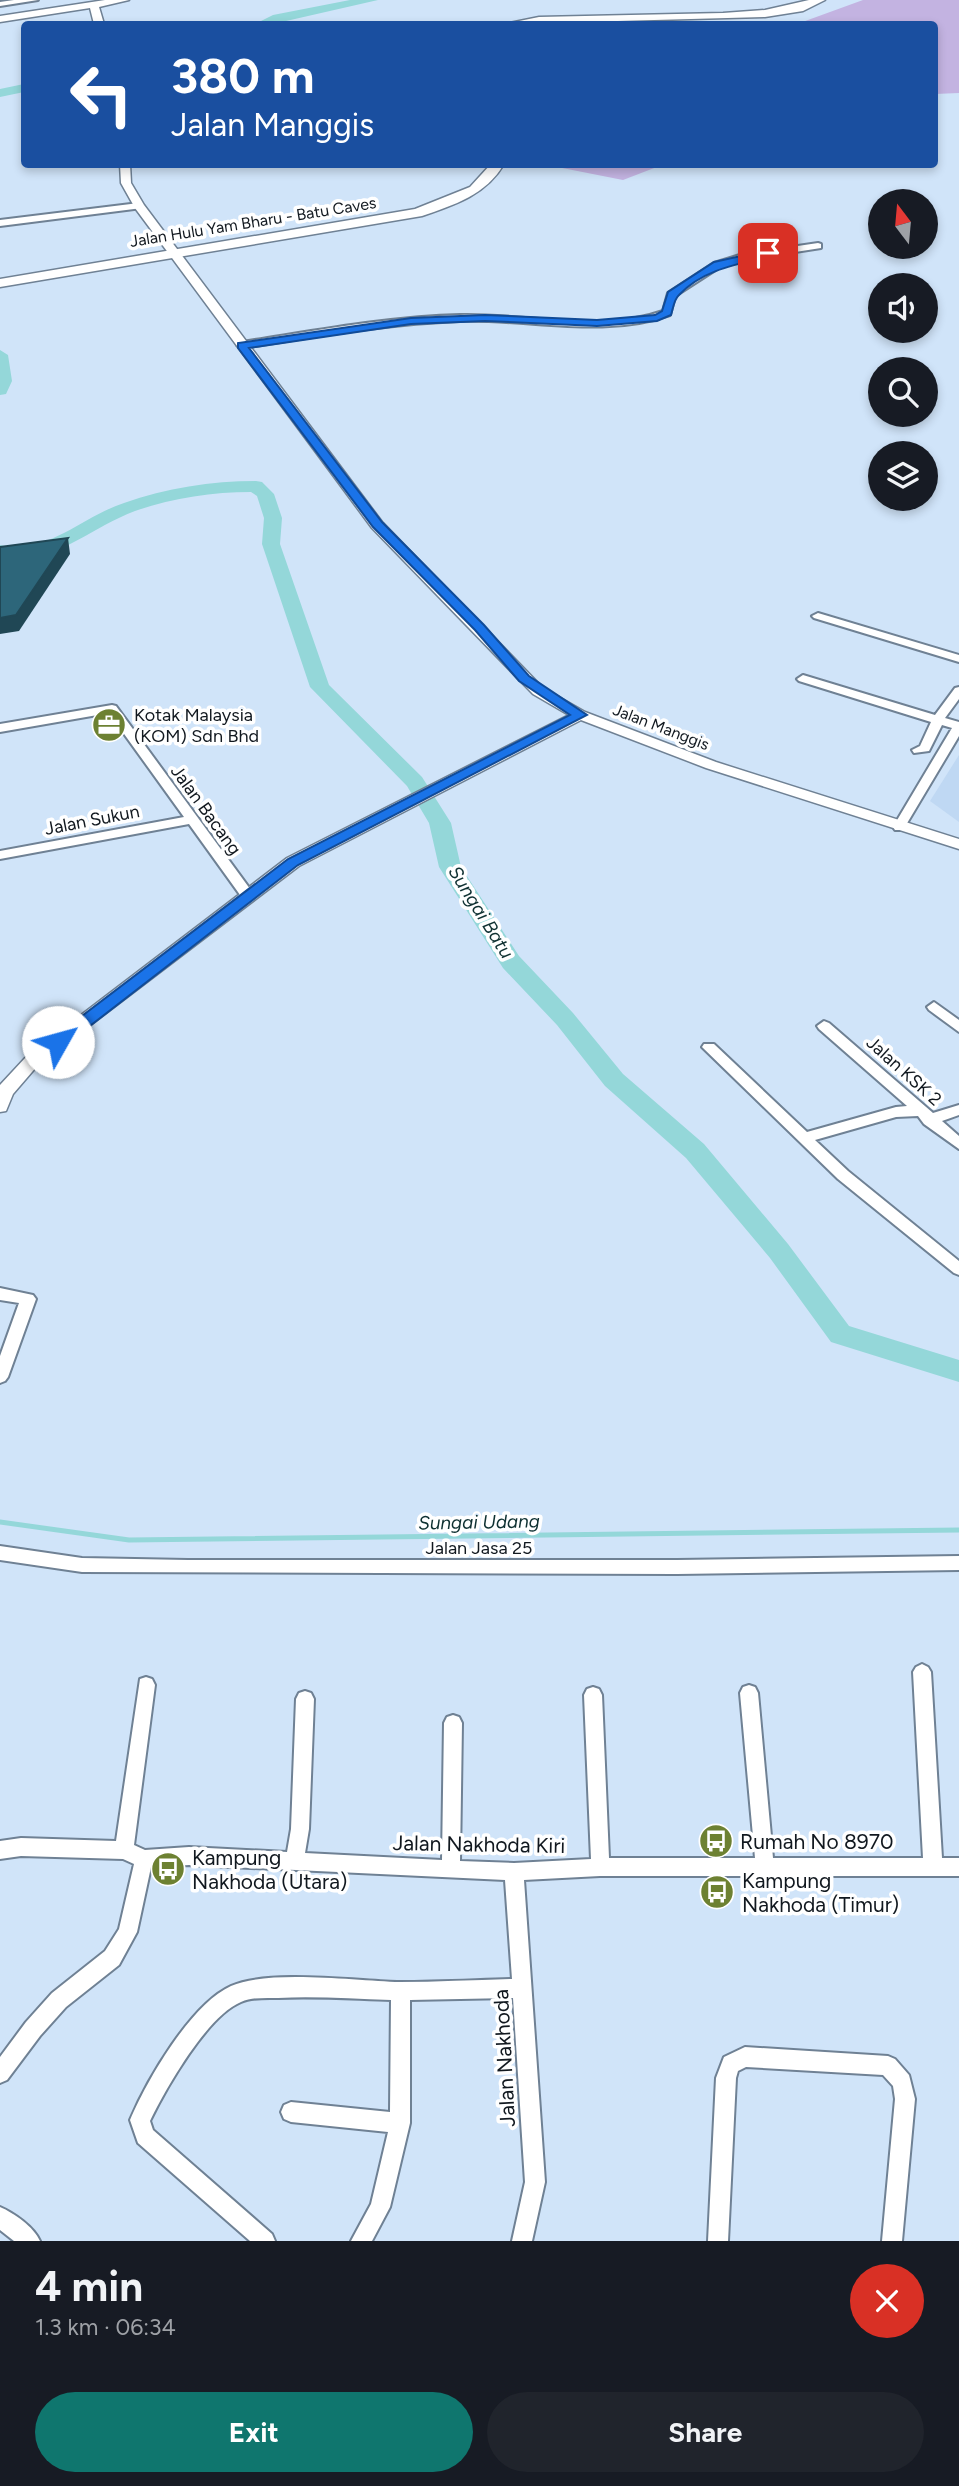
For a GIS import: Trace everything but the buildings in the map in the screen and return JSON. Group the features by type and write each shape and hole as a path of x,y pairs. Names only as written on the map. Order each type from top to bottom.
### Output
{"main road":[{"path":"544,21 768,13 801,9 819,0"},
{"name":"Jalan Hulu Yam Bharu - Batu Caves","path":"5,282 417,213 466,194 496,168"}],"street":[{"path":"0,4 34,0"},
{"path":"3,18 124,0"},
{"path":"94,5 98,21"},
{"name":"Jalan Manggis","path":"125,168 126,183 173,254 386,534 479,628 524,679 580,715 761,783 959,844"},
{"path":"0,223 139,206"},
{"path":"242,345 411,321 485,318 597,323 657,318 667,313 671,295 717,265 743,257 818,246"},
{"path":"818,615 959,659"},
{"path":"803,679 959,726 899,827"},
{"path":"918,750 925,748 938,720 959,691"},
{"name":"Jalan Bacang","path":"0,729 113,709 248,896"},
{"path":"2,1096 32,1061 293,862 580,715"},
{"name":"Jalan Sukun","path":"0,855 191,820"},
{"path":"934,1007 959,1027"},
{"name":"Jalan KSK 2","path":"824,1026 959,1144"},
{"path":"709,1047 843,1175 959,1269"},
{"path":"804,1138 896,1112 924,1115 959,1110"},
{"path":"0,1294 28,1299 0,1377"},
{"name":"Jalan Jasa 25","path":"0,1553 82,1566 677,1567 959,1563"},
{"path":"922,1672 933,1866"},
{"path":"124,1850 146,1685"},
{"path":"749,1693 765,1866"},
{"path":"593,1695 600,1867"},
{"path":"294,1862 300,1829 305,1699"},
{"path":"451,1869 453,1723"},
{"name":"Jalan Nakhoda Kiri","path":"0,1850 124,1850 144,1859 189,1856 514,1872 600,1867 959,1867"},
{"path":"0,2073 33,2028 60,2000 112,1958 128,1932 144,1859"},
{"name":"Jalan Nakhoda","path":"514,1872 534,2182 522,2241"},
{"path":"265,2241 145,2136 140,2120 157,2083 208,2017 236,1994 269,1989 401,1991 522,1987"},
{"path":"361,2241 380,2207 400,2123 401,1991"},
{"path":"718,2241 726,2078 731,2064 745,2057 888,2066 902,2082 904,2124 892,2241"},
{"path":"291,2112 400,2123"},
{"path":"0,2217 30,2241"}],"shaded area":[{"path":"863,0 959,0 959,93 938,94 938,21 805,21"},
{"path":"562,168 654,168 623,180"},
{"path":"959,755 959,822 930,801"}],"waterway":[{"name":"Sungai Batu","path":"270,21 371,0"},
{"name":"Sungai Batu","path":"0,93 21,89"},
{"name":"Sungai Batu","path":"0,355 3,381 0,390"},
{"name":"Sungai Batu","path":"0,551 33,553 66,540 114,513 160,498 192,491 256,486 265,494 273,518 271,544 320,687 415,782 440,823 450,867 511,962 565,1019 614,1080 695,1151 779,1251 840,1334 959,1371"},
{"name":"Sungai Udang","path":"0,1522 129,1540 959,1530"}],"place":[{"name":"Kotak Malaysia (KOM) Sdn Bhd","path":"109,725"},
{"name":"Rumah No 8970","path":"716,1841"},
{"name":"Kampung Nakhoda (Utara)","path":"168,1869"},
{"name":"Kampung Nakhoda (Timur)","path":"717,1892"}],"route":[{"path":"58,1042 293,862 580,715 538,691 524,679 479,628 377,524 242,345 411,321 485,318 597,323 657,318 667,313 671,295 698,276 717,265 768,253"}]}
